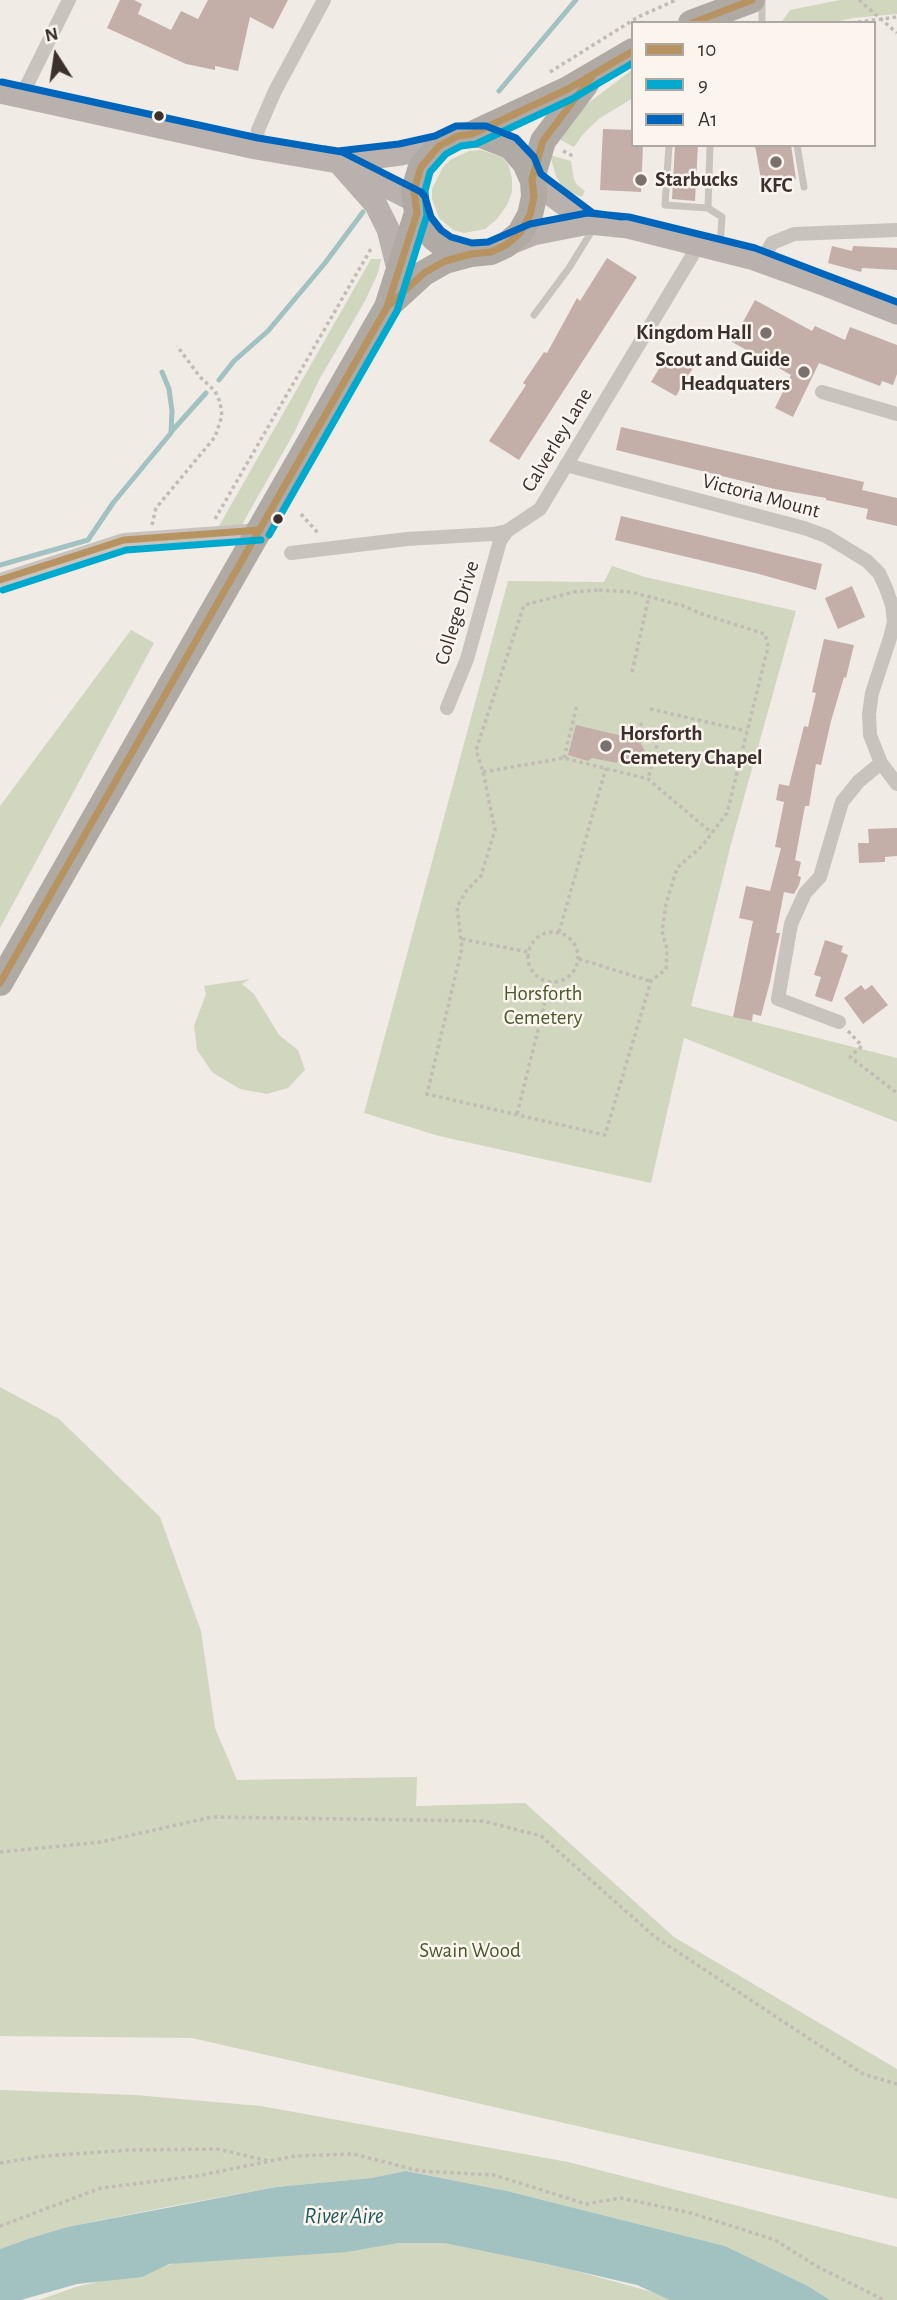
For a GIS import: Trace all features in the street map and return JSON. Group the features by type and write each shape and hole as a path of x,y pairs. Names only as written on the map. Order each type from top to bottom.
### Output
{"highway":[{"path":"696,21 752,0"},
{"path":"472,134 592,77 631,52"},
{"path":"387,307 424,273 444,261 491,252 506,245 520,233 530,215 534,197 533,180 543,141 592,77"},
{"path":"0,983 387,307 416,207 414,190 421,167 439,146 458,136 484,135 510,146 525,163 533,180"},
{"path":"416,207 434,238 446,247 471,254"}],"main road":[{"path":"10,94 256,148 338,162 401,155 439,146"},
{"path":"338,162 416,207"},
{"path":"338,162 376,205 388,229 398,269"},
{"path":"533,180 592,223"},
{"path":"506,245 533,234 592,223 628,228 761,262 897,313"}],"street":[{"path":"10,94 69,0"},
{"path":"256,148 258,130 324,0"},
{"path":"761,262 772,243 794,234 897,230"},
{"name":"Calverley Lane","path":"291,553 507,531 540,509 709,248"},
{"path":"821,392 897,414"},
{"name":"Victoria Mount","path":"566,465 827,536 867,561 891,586 894,622 872,693 869,714 870,735 881,763 897,784"},
{"path":"0,580 124,540 260,530"},
{"name":"College Drive","path":"447,708 467,659 500,541 507,531"},
{"path":"839,1022 778,999 791,924 805,893 820,877 842,802 859,781 881,763"}],"lane":[{"path":"761,0 762,21"},
{"path":"669,147 665,205 708,208 722,217 709,248"},
{"path":"708,208 710,147"},
{"path":"797,147 804,187"},
{"path":"534,315 569,268 592,223"}],"path":[{"path":"632,21 676,0"},
{"path":"859,0 897,33"},
{"path":"866,21 897,17"},
{"path":"549,72 631,21"},
{"path":"206,533 375,240"},
{"path":"152,538 152,520 156,508 215,437 222,416 215,391 200,377 177,346"},
{"path":"301,513 331,548"},
{"path":"599,590 649,597 765,634 768,647 727,813 702,846 677,868 666,904 662,931 667,949 666,969 650,981 605,1135 427,1094 463,948 457,906 467,890 481,876 495,830 476,750 524,605 574,592 599,590"},
{"path":"632,672 649,597"},
{"path":"564,758 577,705"},
{"path":"650,709 747,731"},
{"path":"640,723 657,745 649,779"},
{"path":"483,772 564,758 649,779 712,834"},
{"path":"559,932 606,768"},
{"path":"559,932 576,945 579,959 572,974 566,979 550,982 535,975 530,968 528,952 536,938 543,934 559,932"},
{"path":"461,939 528,952"},
{"path":"579,959 650,981"},
{"path":"517,1114 550,982"},
{"path":"839,1022 862,1045 850,1057 897,1093"},
{"path":"0,1852 101,1842 212,1817 483,1821 495,1824 541,1836 655,1937 863,2074 897,2084"},
{"path":"0,2163 45,2156 130,2150 218,2149 271,2161"},
{"path":"0,2226 101,2188 197,2176 295,2156 353,2154 421,2171 495,2175 586,2204 621,2198 691,2213 775,2241 818,2267 884,2300"}],"green space":[{"path":"840,0 897,0 897,14 840,21 782,21 790,10"},
{"path":"631,71 631,99 600,118 574,147 557,138 587,104"},
{"path":"481,150 502,157 509,166 512,192 497,219 485,229 464,233 453,230 439,218 432,199 432,189 443,167 450,160 469,151"},
{"path":"550,155 571,161 574,179 585,191 582,197 561,185"},
{"path":"371,259 381,259 378,273 365,301 319,380 294,433 240,528 219,526"},
{"name":"Horsforth Cemetery","path":"612,566 645,577 796,611 731,844 691,1006 897,1058 897,1122 684,1038 651,1183 439,1136 364,1113 508,581 604,582"},
{"path":"131,630 154,643 0,928 0,806"},
{"path":"250,979 242,984 254,994 279,1035 298,1050 305,1070 288,1088 267,1094 240,1089 212,1072 197,1050 194,1026 206,994 204,986"},
{"name":"Swain Wood","path":"0,1387 59,1419 160,1517 201,1631 215,1728 237,1780 417,1777 416,1806 525,1803 674,1937 897,2069 897,2199 192,2038 0,2036"},
{"path":"0,2090 135,2095 261,2106 568,2162 897,2247 897,2300 830,2300 808,2286 725,2246 507,2191 407,2171 371,2178 276,2187 167,2207 67,2227 0,2249"},
{"path":"383,2228 569,2269 681,2300 39,2300 76,2287 239,2248"}],"water":[{"name":"River Aire","path":"406,2171 507,2191 725,2246 808,2286 830,2300 670,2300 637,2285 551,2265 445,2243 398,2243 347,2252 169,2264 142,2277 77,2284 21,2300 0,2300 0,2249 28,2239 67,2227 276,2187 371,2178"}],"building":[{"path":"120,0 134,0 142,4 138,14 171,30 181,11 198,19 208,0 288,0 273,29 250,17 238,71 186,64 107,28"},
{"path":"603,129 631,130 631,147 643,147 641,192 600,190"},
{"path":"675,147 698,147 695,201 672,199"},
{"name":"KFC","path":"755,147 791,147 796,179 762,185"},
{"path":"832,246 852,251 853,246 897,248 897,270 862,268 861,272 828,263"},
{"path":"607,258 637,277 519,460 489,441 526,385 523,383 544,352 547,353 577,298 580,301"},
{"path":"755,300 812,331 815,326 845,340 850,327 897,345 897,374 893,385 882,381 880,386 819,363 793,417 775,408 791,375 732,342"},
{"path":"668,354 693,368 676,396 651,382"},
{"path":"621,427 864,482 862,490 897,498 897,526 866,519 868,509 616,450"},
{"path":"621,516 822,564 816,590 615,540"},
{"path":"852,586 865,617 838,629 825,598"},
{"path":"824,639 854,645 821,765 816,764 809,806 805,806 795,860 801,862 798,876 801,877 794,894 784,892 776,933 780,933 761,1016 753,1014 752,1021 733,1017 753,921 739,918 746,886 770,891 781,848 775,847 784,802 776,800 779,784 789,786 804,726 808,727 816,693 812,692"},
{"name":"Horsforth Cemetery Chapel","path":"576,725 639,740 645,751 643,761 637,764 618,760 617,763 592,758 588,761 568,755"},
{"path":"897,828 897,856 885,857 885,862 859,863 858,843 869,843 868,829"},
{"path":"825,940 843,946 841,952 848,955 832,1002 815,996 821,977 814,975"},
{"path":"861,985 865,990 872,985 888,1005 863,1024 844,998"}],"waterway":[{"path":"499,91 576,0"},
{"path":"219,380 234,361 268,331 325,263 363,212"},
{"path":"0,565 88,540 113,503 171,433 169,389 162,372"},
{"path":"171,432 206,393"}],"transit line":[{"name":"10","path":"697,21 752,0"},
{"name":"10","path":"0,983 387,307 417,213 414,190 421,167 439,146 458,136 472,134 568,89 631,52"},
{"name":"9","path":"269,535 397,311 427,215 425,191 430,172 446,154 461,146 476,144 572,99 631,64"},
{"name":"10","path":"379,321 387,307 424,273 445,261 491,252 506,245 520,233 530,215 534,197 532,179 543,141 593,75"},
{"name":"A1","path":"2,82 258,138 342,152 421,192 431,217 441,230 451,237 472,243 488,242 530,224 587,213 629,217 755,248 897,302"},
{"name":"A1","path":"325,149 338,151 399,144 435,136 456,126 486,126 516,138 534,157 541,174 593,213 622,217"},
{"name":"10","path":"0,580 124,540 260,530"},
{"name":"9","path":"3,590 126,550 261,540"}],"place":[{"name":"KFC","path":"776,162"},
{"name":"Starbucks","path":"641,180"},
{"name":"Kingdom Hall","path":"766,333"},
{"name":"Scout and Guide Headquaters","path":"804,372"},
{"name":"Horsforth Cemetery Chapel","path":"606,746"}]}
